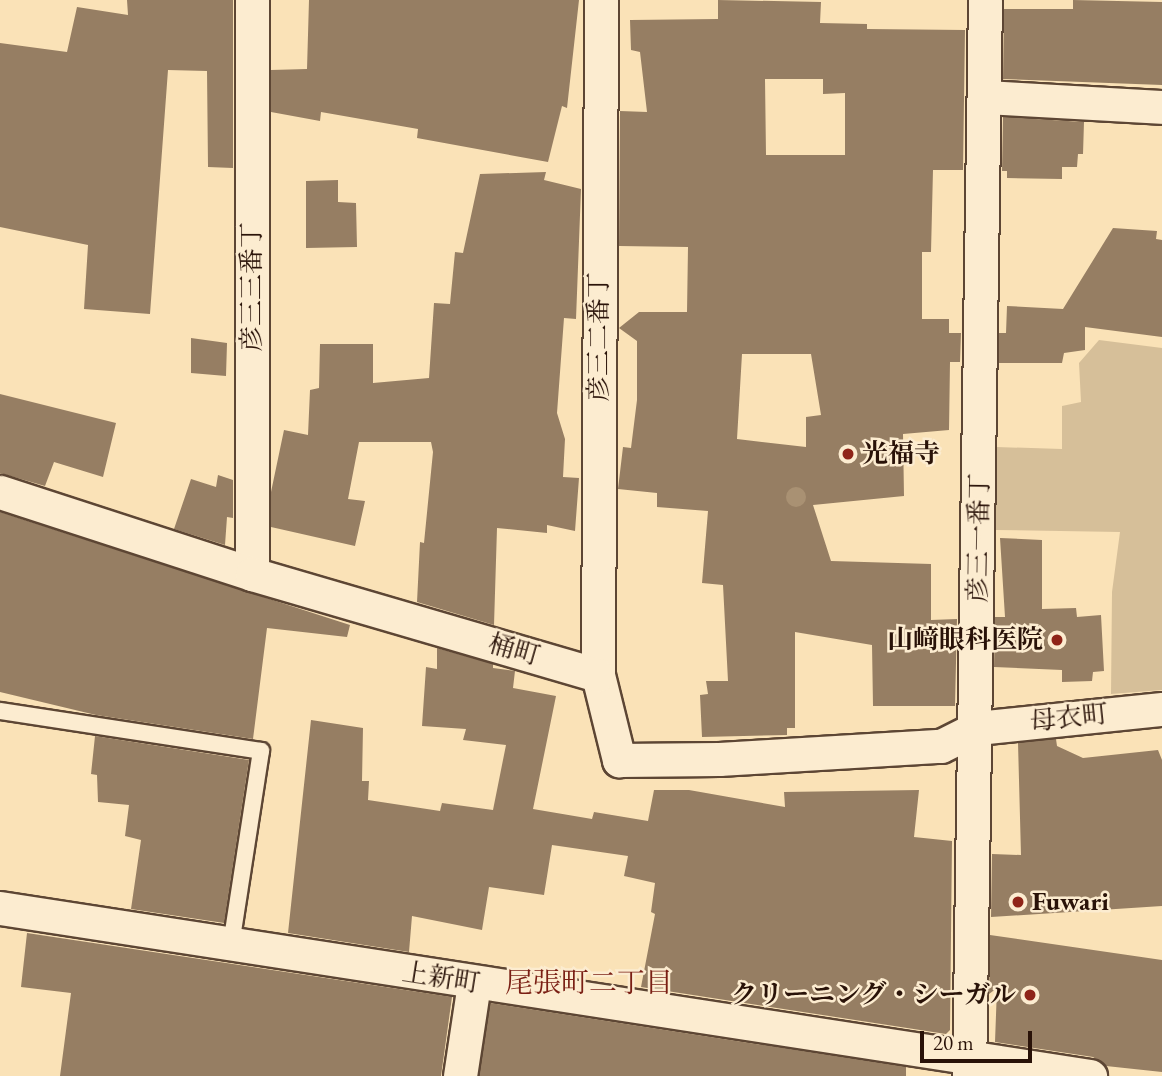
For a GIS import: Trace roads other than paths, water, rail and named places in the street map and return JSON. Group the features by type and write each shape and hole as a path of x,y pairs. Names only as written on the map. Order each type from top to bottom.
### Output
{"street":[{"name":"彦三三番丁","path":"252,0 252,573"},
{"name":"彦三二番丁","path":"597,675 601,0"},
{"name":"彦三一番丁","path":"969,1068 977,728 985,0"},
{"path":"984,97 1162,107"},
{"name":"桶町","path":"0,492 252,573 597,675"},
{"path":"597,675 619,760 719,759 941,746 977,728"},
{"name":"母衣町","path":"977,728 1162,709"},
{"name":"上新町","path":"0,908 474,984 969,1068 1090,1076"},
{"path":"460,1076 474,984"}],"lane":[{"path":"0,711 261,751 231,945"}],"place":[{"name":"光福寺","path":"848,454"},
{"name":"山﨑眼科医院","path":"1057,640"},
{"name":"Fuwari","path":"1018,902"},
{"name":"クリーニング・シーガル","path":"1030,995"}],"district":[{"name":"尾張町二丁目","path":"589,982"}]}
